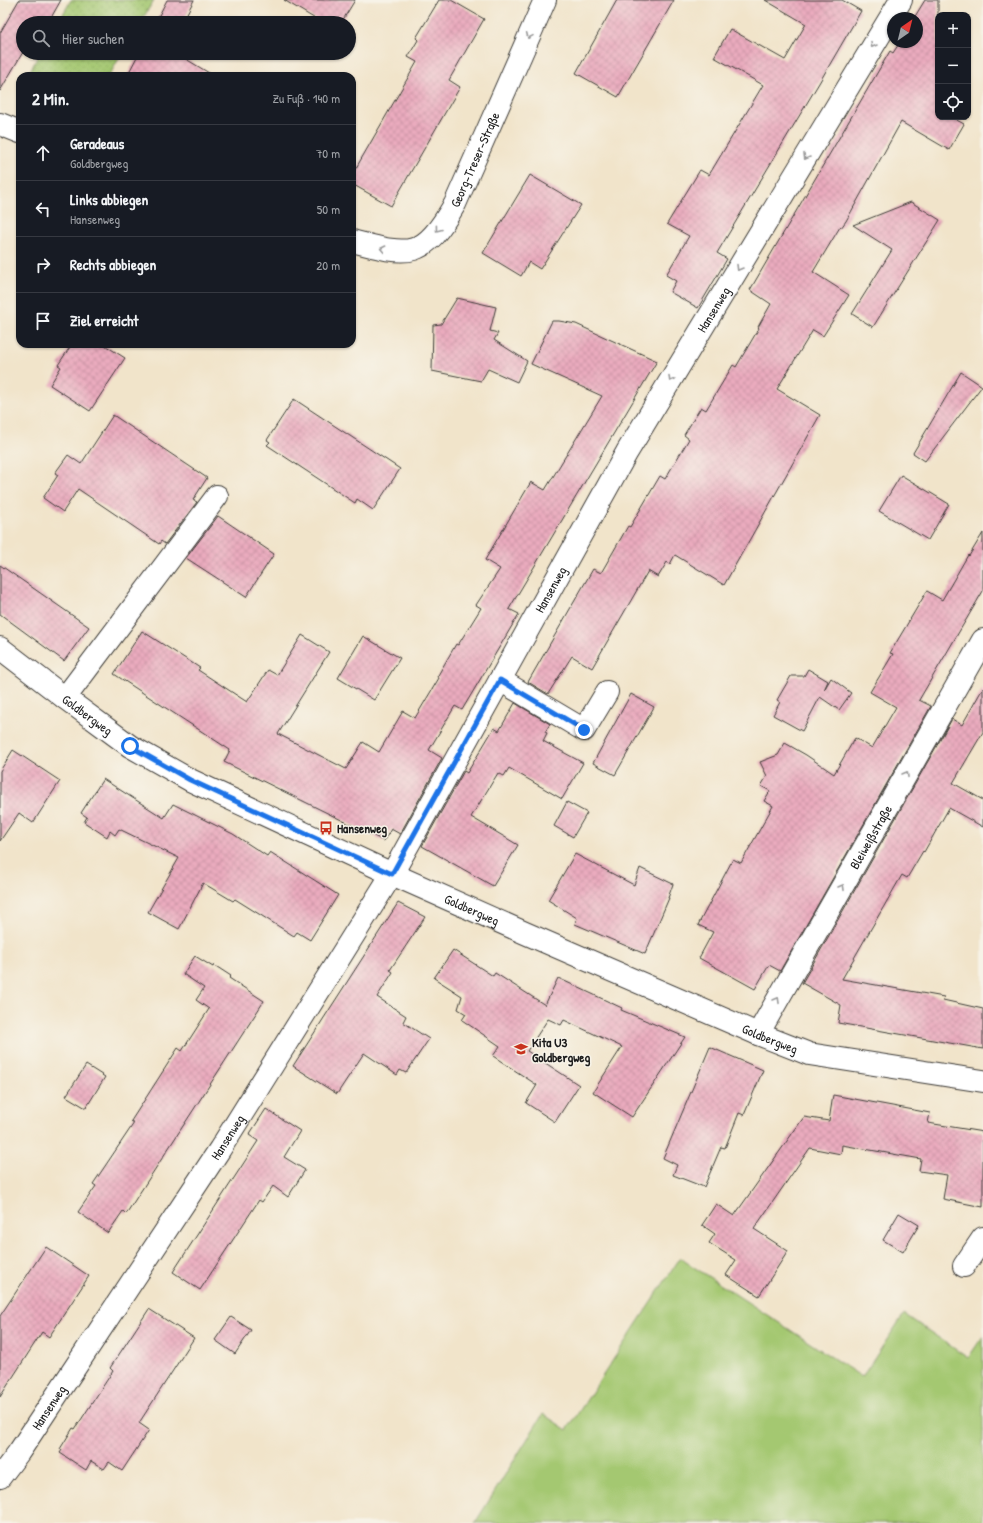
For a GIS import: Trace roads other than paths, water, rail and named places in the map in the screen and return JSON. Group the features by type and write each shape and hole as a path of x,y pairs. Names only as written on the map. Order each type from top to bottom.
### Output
{"street":[{"name":"Georg-Treser-Straße","path":"356,242 386,250 415,250 427,243 435,234 455,204 545,0"},
{"name":"Hansenweg","path":"0,1477 19,1452 220,1149 392,874 627,452 901,0"},
{"path":"0,124 16,130"},
{"path":"65,698 217,496"},
{"name":"Bleiweißstraße","path":"758,1034 983,640"},
{"name":"Goldbergweg","path":"0,648 130,746 190,780 392,874 758,1034 810,1054 983,1081"},
{"path":"500,680 584,730 607,692"},
{"path":"964,1266 983,1238"}],"place":[{"name":"Hansenweg","path":"326,828"},
{"name":"Kita U3 Goldbergweg","path":"521,1049"}]}
